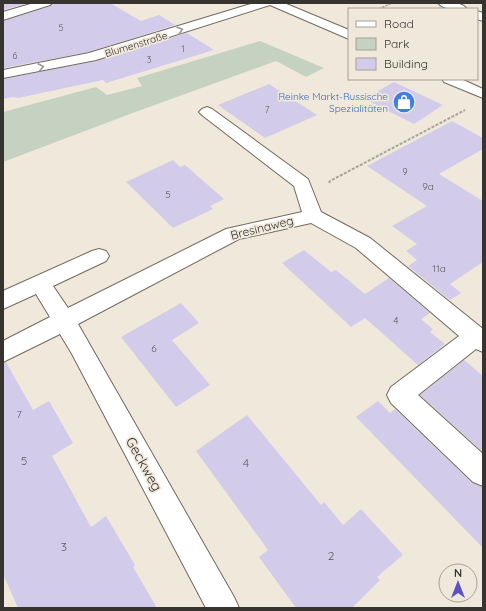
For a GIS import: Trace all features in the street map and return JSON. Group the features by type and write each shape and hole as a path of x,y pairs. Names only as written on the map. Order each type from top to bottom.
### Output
{"street":[{"path":"3,16 46,3"},
{"name":"Blumenstraße","path":"3,74 91,57 266,3"},
{"path":"274,3 348,35"},
{"path":"444,3 457,8"},
{"path":"451,80 483,94"},
{"path":"207,112 302,183 313,216 363,243 479,339 400,394 483,472"},
{"name":"Bresinaweg","path":"3,352 233,234 313,216"},
{"path":"3,301 99,256"},
{"name":"Geckweg","path":"40,284 80,347 223,608"}],"path":[{"path":"381,8 392,3"},
{"path":"313,216 330,181 471,107"}],"green space":[{"path":"260,41 324,68 306,77 276,61 3,162 3,112 96,87 107,95 142,86 137,78"}],"building":[{"path":"3,3 29,3 3,10"},
{"path":"54,3 110,3 141,21 159,15 175,25 89,52 3,68 3,21 50,6"},
{"path":"187,33 214,50 106,83 103,80 18,98 13,97 3,99 3,79 96,61"},
{"name":"Reinke Markt-Russische Spezialitäten","path":"394,82 443,105 414,124 364,99"},
{"path":"269,84 317,115 265,138 218,105"},
{"path":"452,121 483,138 483,149 439,174 483,201 483,262 450,284 461,293 450,300 408,266 417,260 406,251 417,244 392,226 427,206 367,166"},
{"path":"173,160 180,167 185,165 224,199 210,206 213,209 173,228 126,182"},
{"path":"304,250 331,272 336,270 365,294 389,278 430,313 421,319 433,329 430,332 445,344 418,365 365,318 351,327 282,263"},
{"path":"181,303 199,323 172,340 210,385 176,407 121,337"},
{"path":"464,360 483,376 483,452 420,395"},
{"path":"6,362 33,410 49,401 73,443 52,456 91,527 106,516 135,565 133,567 157,608 18,608 3,574 3,363"},
{"path":"378,401 390,413 395,409 472,483 483,487 483,548 356,417"},
{"path":"247,415 321,505 324,502 343,525 361,509 403,555 377,577 380,580 352,608 296,608 259,557 268,550 196,451"}],"place":[{"name":"Reinke Markt-Russische Spezialitäten","path":"404,102"}]}
